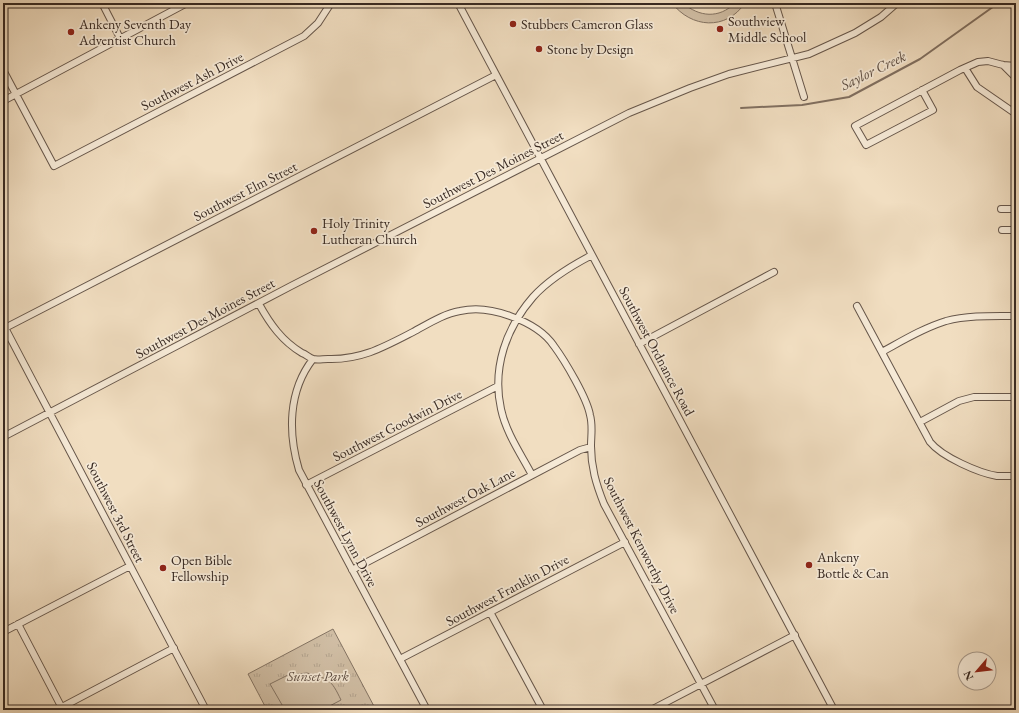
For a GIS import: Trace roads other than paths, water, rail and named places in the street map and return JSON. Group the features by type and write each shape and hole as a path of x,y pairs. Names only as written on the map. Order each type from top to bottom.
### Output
{"street":[{"path":"102,3 120,38"},
{"path":"3,100 188,3"},
{"name":"Southwest Ash Drive","path":"16,94 54,166 304,36 318,23 331,3"},
{"name":"Southwest Ordnance Road","path":"458,3 834,710"},
{"path":"775,3 804,97"},
{"name":"Southwest Des Moines Street","path":"3,436 630,113 690,88 729,74 809,54 855,33 882,17 897,3"},
{"path":"922,90 933,110 866,145 855,126 922,90 978,62 988,61 1003,65 1016,66"},
{"path":"1003,65 1016,75"},
{"path":"966,68 976,87 1016,114"},
{"path":"3,70 16,94"},
{"name":"Southwest Elm Street","path":"4,326 496,75"},
{"path":"1001,209 1016,209"},
{"path":"1002,230 1016,230"},
{"path":"532,475 504,420 501,409 498,373 503,350 507,338 518,318 533,298 544,287 573,266 592,255"},
{"path":"639,344 774,272"},
{"path":"259,304 279,334 292,346 313,359"},
{"path":"857,306 930,442 936,449 946,456 972,468 996,476 1016,476"},
{"name":"Southwest Kenworthy Drive","path":"313,359 348,359 369,354 435,321 460,311 478,309 496,311 518,318 531,324 543,334 553,344 561,356 586,401 592,431 591,447 593,473 604,504 715,710"},
{"path":"882,352 923,330 946,321 982,316 1016,316"},
{"name":"Southwest 3rd Street","path":"4,326 206,710"},
{"name":"Southwest Lynn Drive","path":"313,359 307,367 296,393 293,407 291,427 295,456 306,485 427,710"},
{"name":"Southwest Goodwin Drive","path":"306,485 498,386"},
{"path":"920,422 959,401 974,397 1016,397"},
{"name":"Southwest Oak Lane","path":"352,570 580,450 591,447"},
{"name":"Southwest Franklin Drive","path":"400,660 625,542"},
{"path":"3,632 130,566"},
{"path":"490,612 543,710"},
{"path":"18,624 62,708 174,648"},
{"path":"651,710 795,635"}],"waterway":[{"name":"Saylor Creek","path":"741,108 802,105 849,97 920,59 997,4"}],"place":[{"name":"Stubbers Cameron Glass","path":"513,24"},
{"name":"Southview Middle School","path":"720,29"},
{"name":"Ankeny Seventh Day Adventist Church","path":"71,32"},
{"name":"Stone by Design","path":"539,49"},
{"name":"Holy Trinity Lutheran Church","path":"314,231"},
{"name":"Ankeny Bottle & Can","path":"809,565"},
{"name":"Open Bible Fellowship","path":"163,568"}],"park label":[{"name":"Sunset Park","path":"318,676"}]}
